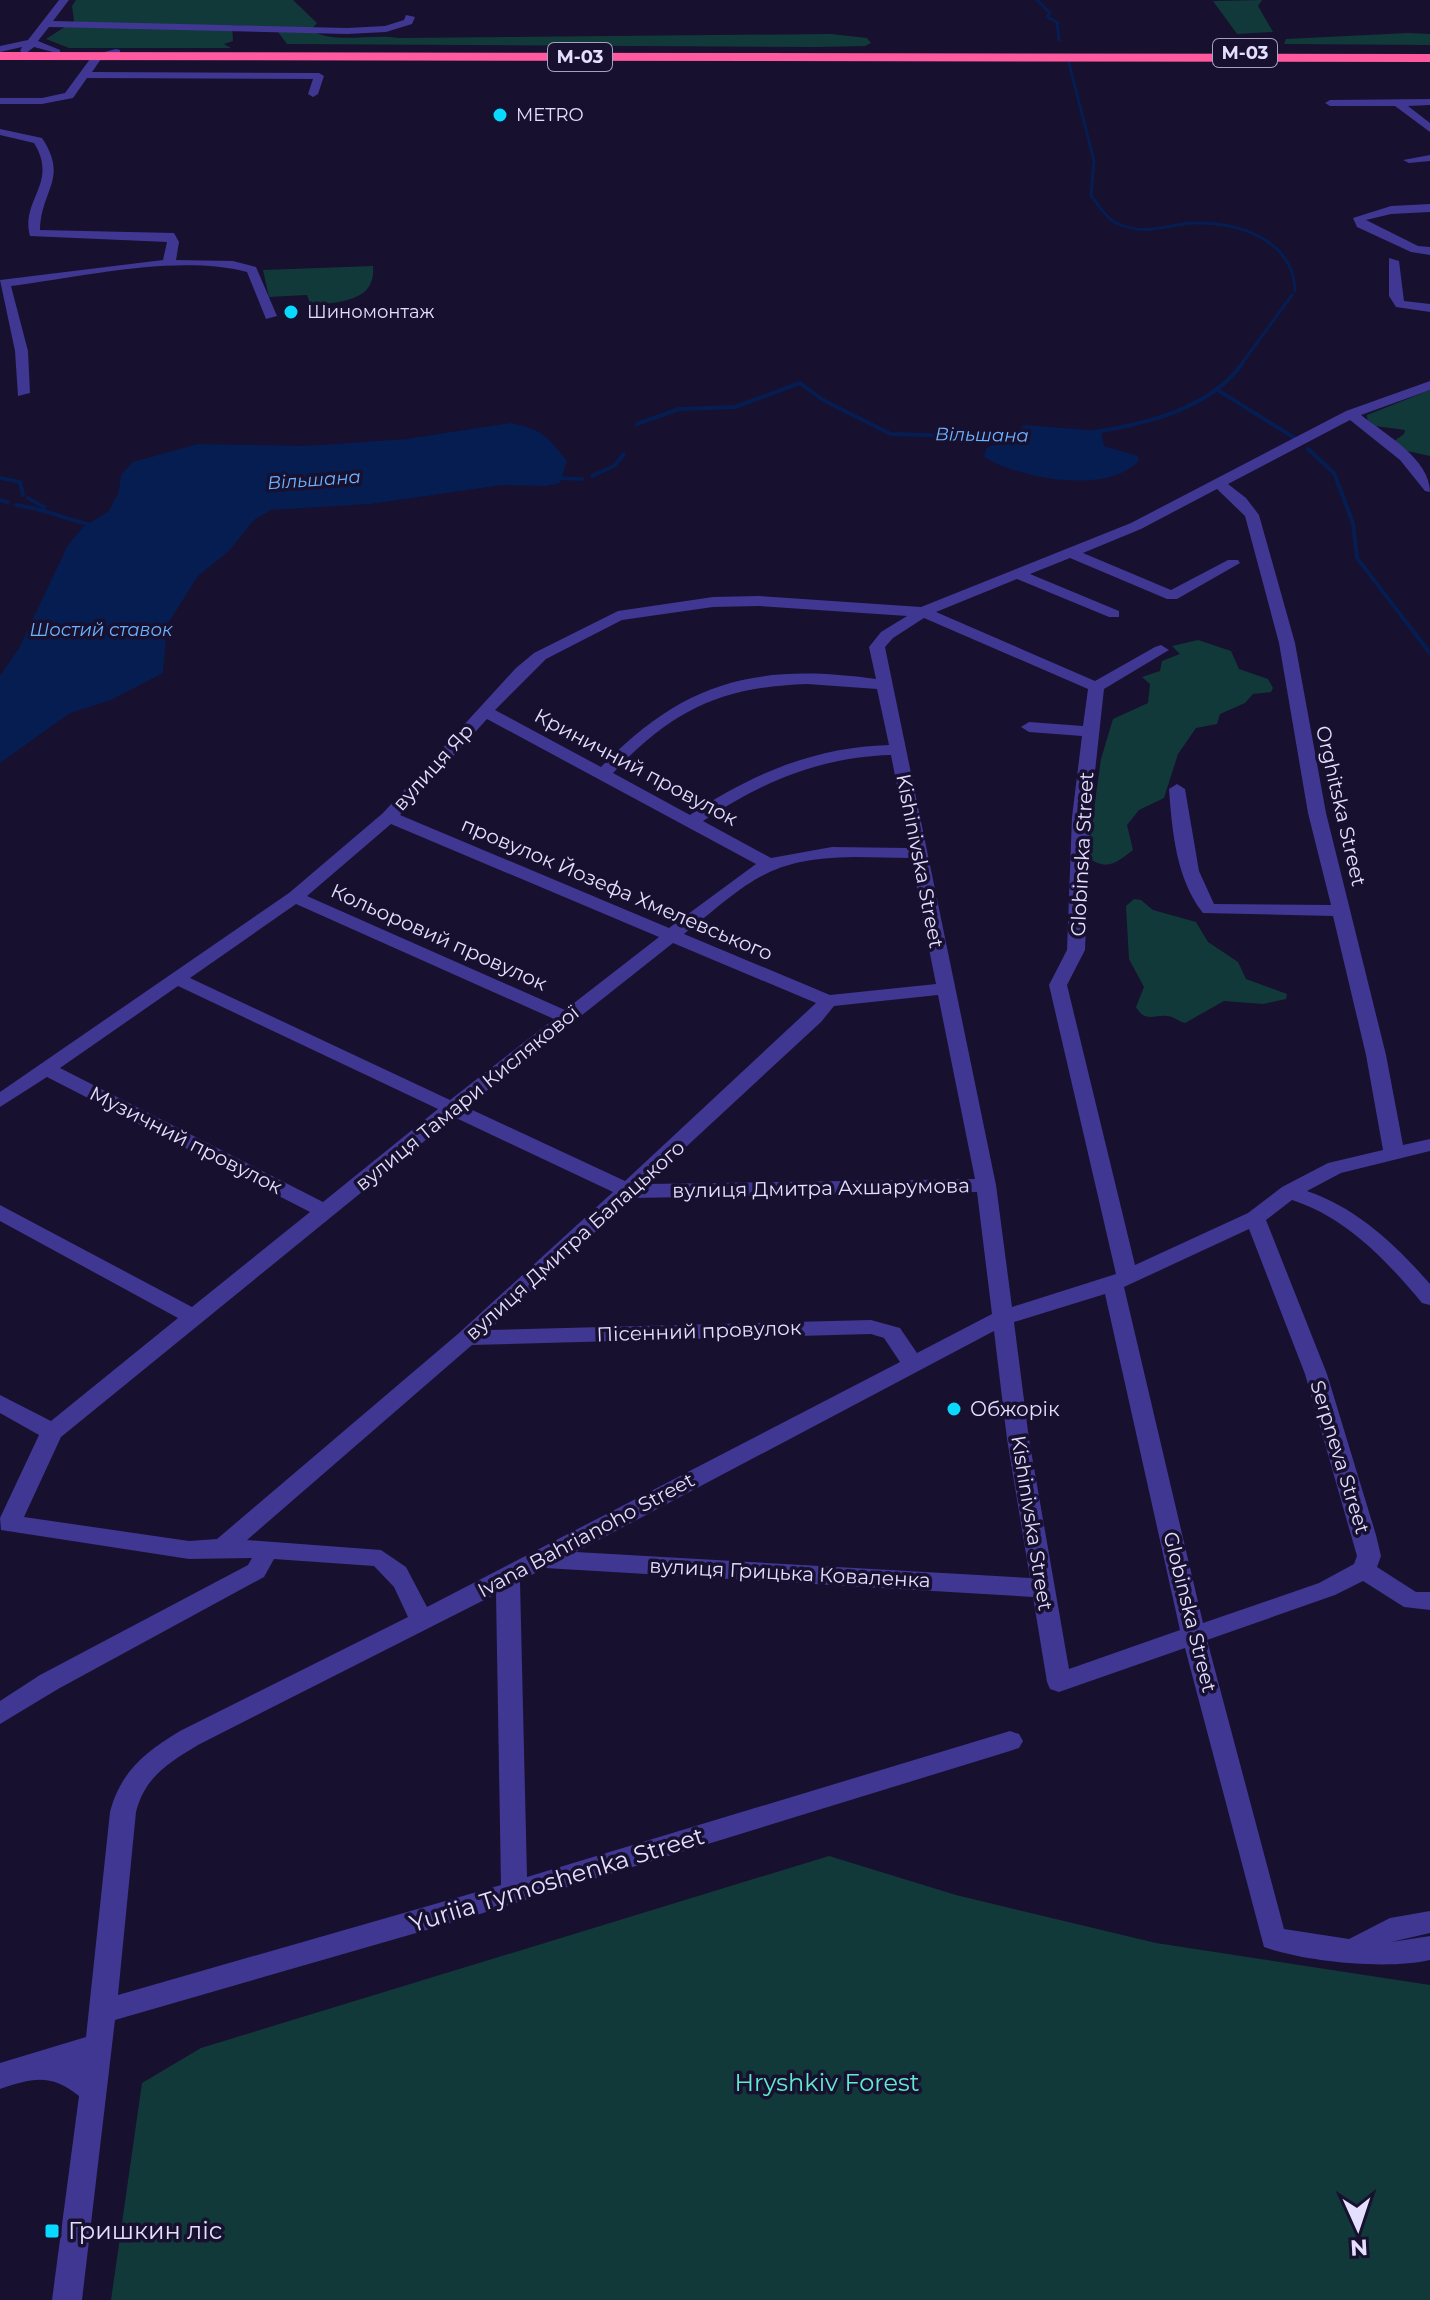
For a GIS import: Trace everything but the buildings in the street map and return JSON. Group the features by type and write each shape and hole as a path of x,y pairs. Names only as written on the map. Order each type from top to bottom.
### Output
{"highway":[{"name":"М-03","path":"0,53 28,47 91,66 138,57 1430,56"},
{"name":"М-03","path":"0,53 1430,56"}],"street":[{"path":"28,47 64,0"},
{"path":"44,24 150,24 332,31 386,29 408,22 410,17"},
{"path":"83,52 91,66"},
{"path":"0,101 42,101 69,96 91,66 116,52"},
{"path":"91,66 319,76 313,94"},
{"path":"1397,102 1430,129"},
{"path":"1330,103 1430,102"},
{"path":"0,132 38,140 50,162 50,177 34,233 170,236 173,242 169,263"},
{"path":"1409,160 1430,158"},
{"path":"1430,208 1391,210 1359,218 1361,224 1415,249 1430,251"},
{"path":"1393,261 1395,296 1400,304 1430,308"},
{"path":"23,393 25,366 15,316 2,284 169,263 233,265 252,270 271,316"},
{"name":"Kishinivska Street","path":"1194,1637 1059,1682 1040,1588 1001,1318 986,1185 877,647 887,635 923,612 1136,526 1351,414 1430,385"},
{"path":"1351,414 1405,457 1430,488"},
{"path":"1405,457 1430,460"},
{"name":"Orghitska Street","path":"1219,484 1241,501 1252,515 1287,643 1317,813 1376,1055 1394,1153"},
{"path":"1069,552 1172,596 1233,563"},
{"path":"1014,573 1114,614"},
{"name":"вулиця Яр","path":"0,1101 295,897 389,817 484,711 540,656 618,616 713,602 759,601 923,612"},
{"path":"923,612 1096,687 1161,650"},
{"path":"603,774 658,722 682,706 720,690 797,681 885,685"},
{"name":"Globinska Street","path":"1096,687 1081,817 1076,950 1058,985 1194,1637 1273,1939 1356,1949"},
{"name":"Криничний провулок","path":"484,711 768,863"},
{"path":"1029,727 1091,732"},
{"path":"691,822 755,781 802,761 853,751 898,750"},
{"path":"1177,789 1189,858 1200,898 1209,909 1342,911"},
{"name":"провулок Йозефа Хмелевського","path":"389,817 668,937 828,1001"},
{"name":"вулиця Тамари Кислякової","path":"52,1432 191,1316 326,1212 566,1017 768,863 806,855 917,853"},
{"name":"Кольоровий провулок","path":"295,897 566,1017"},
{"name":"вулиця Дмитра Ахшарумова","path":"175,978 629,1191 986,1185"},
{"path":"828,1001 945,989"},
{"name":"вулиця Дмитра Балацького","path":"223,1547 467,1338 629,1191 814,1018 828,1001"},
{"name":"Музичний провулок","path":"46,1069 326,1212"},
{"name":"Ivana Bahrianoho Street","path":"67,2300 94,2091 123,1812 134,1777 189,1738 508,1577 1001,1318 1120,1280 1255,1218 1289,1192 1335,1168 1430,1145"},
{"path":"1289,1192 1312,1198 1364,1230 1406,1269 1430,1298"},
{"path":"0,1212 191,1316"},
{"name":"Serpneva Street","path":"1255,1218 1316,1374 1364,1535 1369,1556 1364,1570"},
{"name":"Пісенний провулок","path":"467,1338 871,1327 892,1333 913,1364"},
{"path":"0,1403 52,1432 9,1524 189,1550 223,1547 373,1556 388,1560 421,1619"},
{"path":"0,1714 37,1689 256,1571 268,1549"},
{"name":"вулиця Грицька Коваленка","path":"540,1559 1040,1588"},
{"path":"1194,1637 1327,1589 1364,1570 1412,1601 1430,1601"},
{"path":"508,1577 514,1891"},
{"name":"Yuriia Tymoshenka Street","path":"103,2011 1010,1741"},
{"path":"1356,1949 1390,1929 1430,1922"},
{"path":"1356,1949 1383,1955 1415,1953 1430,1948"},
{"path":"0,2076 99,2045"},
{"path":"32,2066 56,2067 82,2080 94,2091"}],"green space":[{"path":"76,0 293,0 317,23 311,30 341,38 831,34 867,38 871,43 865,46 817,47 287,44 275,28 232,25 233,41 224,44 231,48 69,48 46,39 74,21 72,6"},
{"path":"1262,0 1258,6 1273,32 1237,34 1213,1"},
{"path":"1430,34 1430,45 1284,44 1286,39"},
{"path":"373,266 369,287 362,294 344,301 311,306 307,295 269,297 263,270"},
{"path":"1430,390 1430,456 1398,449 1393,442 1405,430 1368,425 1367,415"},
{"path":"1198,640 1231,651 1239,669 1268,679 1273,688 1271,692 1253,694 1245,703 1220,714 1217,724 1196,728 1178,754 1164,798 1139,810 1127,825 1133,850 1112,864 1096,863 1090,859 1088,852 1101,759 1113,719 1148,703 1150,684 1142,677 1160,671 1162,661 1180,654 1172,646"},
{"path":"1134,899 1141,900 1153,910 1196,922 1208,942 1238,962 1246,979 1287,994 1286,999 1263,1004 1224,1001 1185,1023 1167,1016 1144,1015 1136,1007 1144,987 1129,959 1126,906"},
{"name":"Hryshkiv Forest","path":"829,1856 956,1895 1156,1943 1430,1985 1430,2300 111,2300 142,2083 201,2048"}],"water":[{"name":"Шостий ставок","path":"510,423 537,431 560,452 567,461 560,483 546,486 502,485 370,504 271,510 254,520 229,551 198,576 167,625 163,673 111,700 70,713 0,763 0,676 19,648 68,545 83,527 109,511 119,491 121,475 133,462 198,444 306,446 406,439"},
{"path":"1024,425 1101,431 1104,446 1138,456 1139,461 1106,478 1063,480 1019,472 984,457 986,448 1006,440"}],"waterway":[{"name":"Вільшана","path":"1037,0 1050,13 1047,17 1057,22 1059,40"},
{"name":"Вільшана","path":"1069,63 1094,161 1091,196 1109,218 1137,229 1195,223 1246,231 1275,247 1285,259 1295,291"},
{"name":"Вільшана","path":"1240,366 1292,295"},
{"name":"Вільшана","path":"1216,389 1242,364"},
{"name":"Вільшана","path":"637,424 679,409 735,407 800,383 823,400 891,434 1013,438"},
{"name":"Вільшана","path":"1094,432 1175,412 1216,389"},
{"path":"1216,389 1298,440"},
{"path":"1308,449 1334,473 1353,523 1357,558 1430,653"},
{"name":"Вільшана","path":"592,476 614,466 624,454"},
{"path":"0,478 20,482 23,495"},
{"name":"Вільшана","path":"557,478 582,479"},
{"path":"28,498 44,507"},
{"path":"0,500 8,502"},
{"path":"16,505 88,524"}],"place":[{"name":"METRO","path":"500,115"},
{"name":"Шиномонтаж","path":"291,312"},
{"name":"Обжорік","path":"954,1409"},
{"name":"Гришкин ліс","path":"52,2231"}]}
